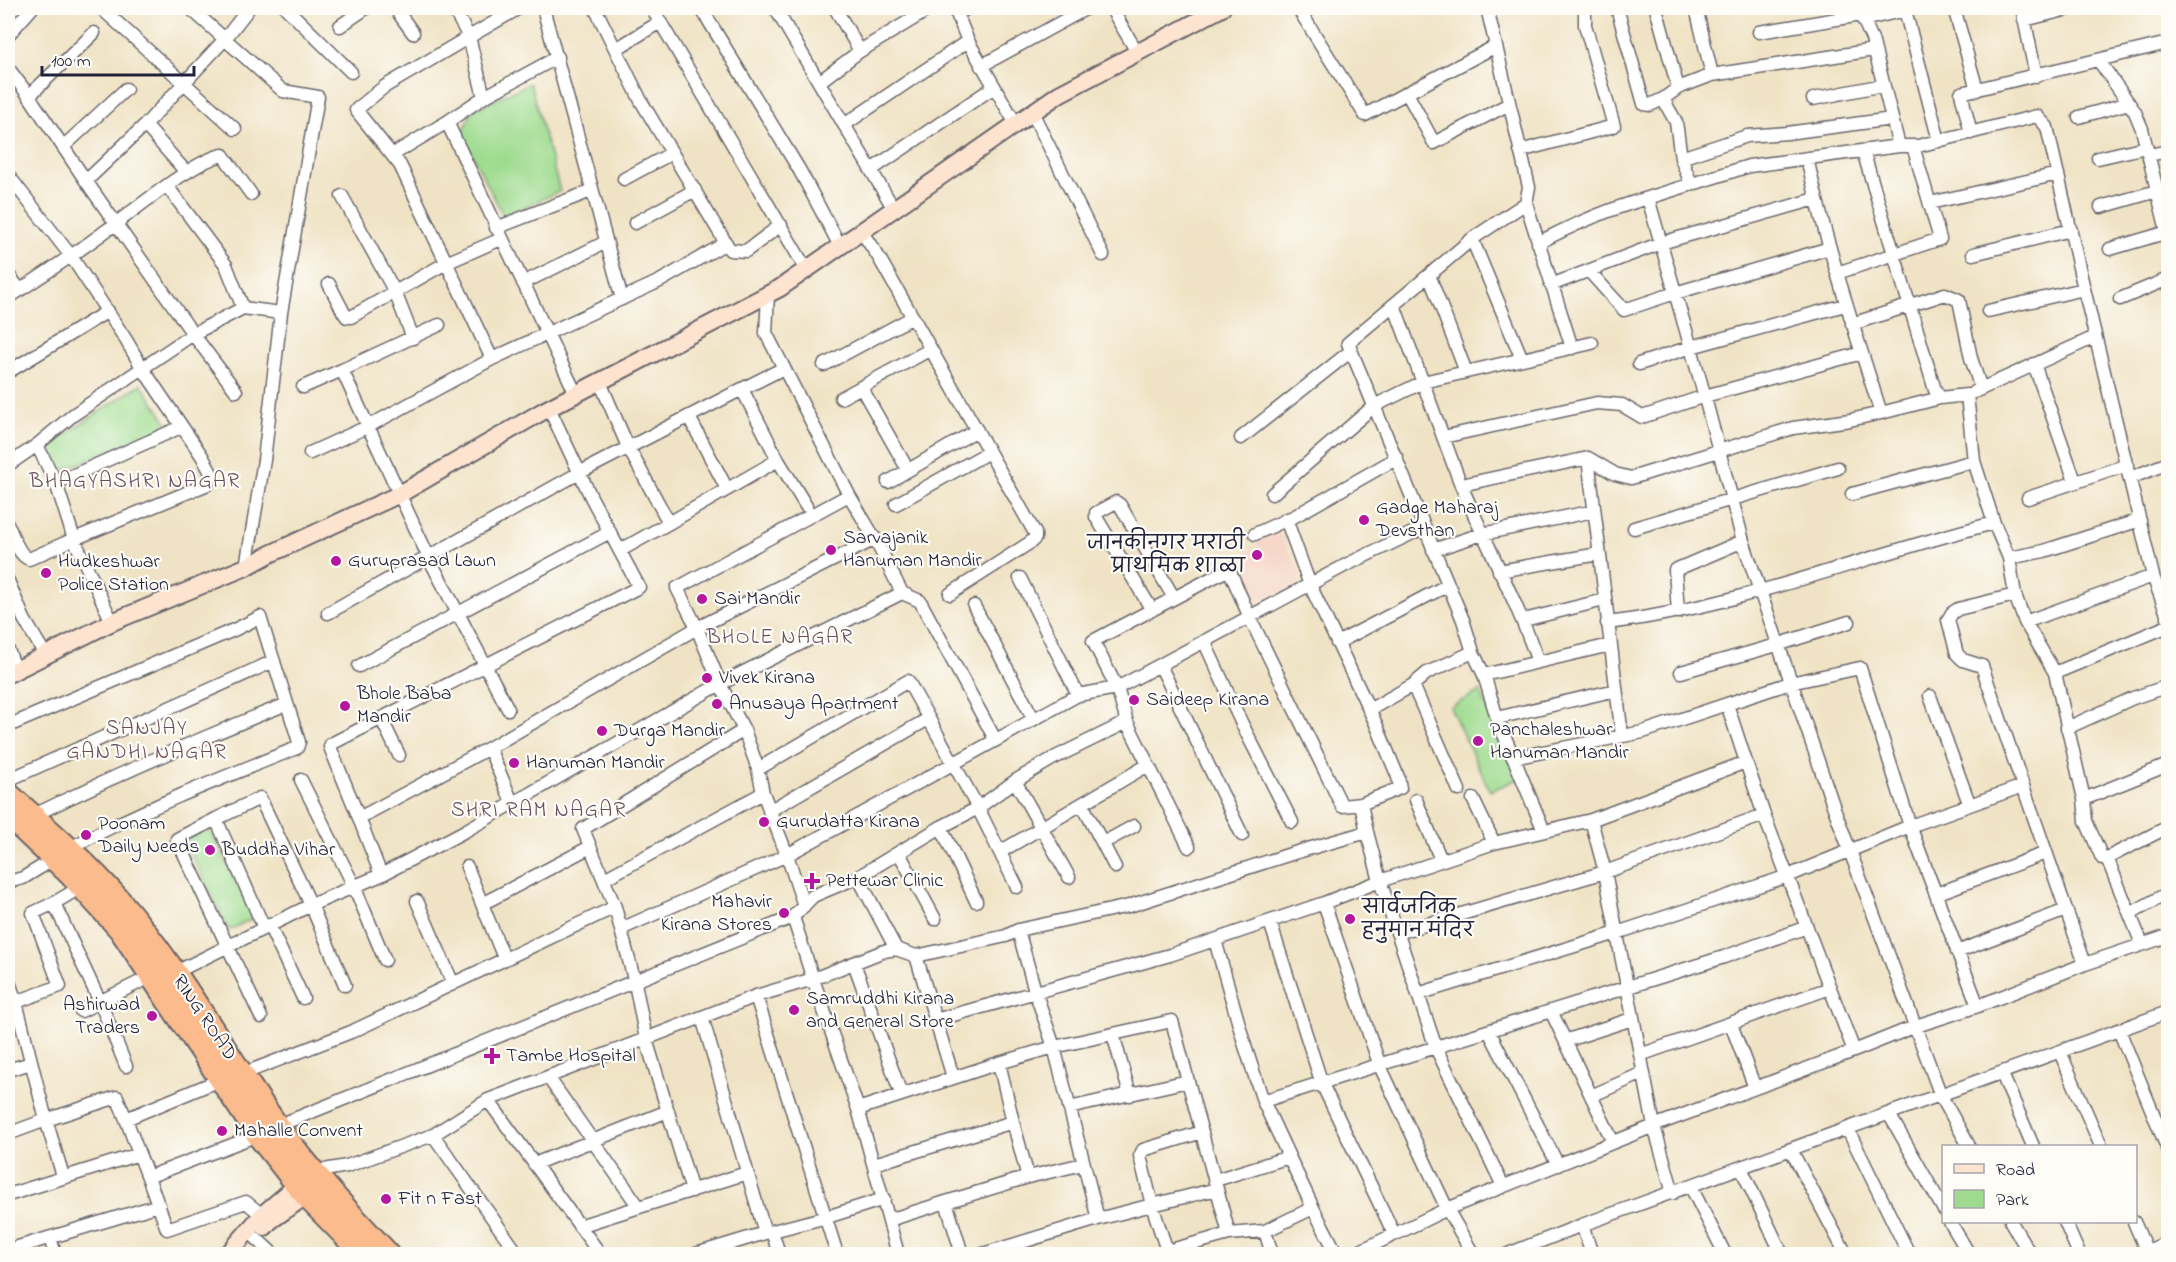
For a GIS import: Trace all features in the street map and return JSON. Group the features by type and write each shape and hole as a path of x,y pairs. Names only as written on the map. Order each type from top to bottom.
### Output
{"highway":[{"name":"RING ROAD","path":"8,794 32,816 62,853 81,887 163,974"},
{"name":"RING ROAD","path":"8,815 62,853 120,901 163,974 268,1131 314,1181 388,1254"},
{"name":"RING ROAD","path":"314,1181 363,1254"}],"street":[{"path":"8,35 32,8"},
{"path":"101,8 235,129"},
{"path":"190,8 283,91 318,98 281,313 264,460 246,567"},
{"path":"86,181 145,125 225,39 249,8"},
{"path":"286,8 351,72"},
{"path":"339,26 366,8"},
{"path":"395,8 413,33"},
{"path":"453,8 469,37 484,97"},
{"path":"492,359 400,165 356,110 384,87 519,8"},
{"path":"543,8 622,299"},
{"path":"595,8 642,101 730,250 746,251 781,225"},
{"path":"652,8 806,269"},
{"path":"701,8 800,171 840,246"},
{"path":"775,8 894,208"},
{"path":"835,8 860,51"},
{"path":"981,66 1087,8"},
{"path":"1111,8 1137,52"},
{"path":"8,650 12,672 112,622 246,567 400,494 549,408 768,294 1059,94 1222,8"},
{"path":"1298,8 1365,115 1496,46"},
{"path":"1487,8 1528,188 1526,203 1572,348"},
{"path":"1520,151 1614,126 1585,25 1585,8"},
{"path":"1617,8 1644,104 1650,105 1678,88 1712,75 1874,50"},
{"path":"1656,8 1678,88"},
{"path":"1696,8 1712,75"},
{"path":"1954,8 1977,90"},
{"path":"2036,76 2023,14 2073,8"},
{"path":"819,82 860,51 923,10"},
{"path":"958,10 968,41 1016,124"},
{"path":"1759,32 1860,14 1905,10 1939,141"},
{"path":"1860,14 1874,50 1899,146"},
{"path":"616,49 660,22"},
{"path":"29,96 94,33"},
{"path":"844,125 968,41"},
{"path":"1971,133 1961,93 2169,44"},
{"path":"392,155 484,97 558,57"},
{"path":"2099,61 2128,103 2142,129 2168,234 2110,249"},
{"path":"8,68 193,334 236,390"},
{"path":"1813,99 1883,85"},
{"path":"871,170 994,87"},
{"path":"63,147 126,90"},
{"path":"1407,93 1434,143 1509,104"},
{"path":"1663,99 1676,122 1681,158 1691,184"},
{"path":"2079,117 2128,103"},
{"path":"1032,112 1103,255"},
{"path":"1538,243 1586,219 1617,207 1749,166 1913,146 2037,116 2047,127 2153,576 2164,589 2169,617"},
{"path":"1681,158 1747,136 1892,119"},
{"path":"447,122 576,394"},
{"path":"145,125 186,172"},
{"path":"1836,273 1940,239 1913,146"},
{"path":"1863,151 1935,390 1940,398"},
{"path":"2098,158 2147,151 2169,151"},
{"path":"624,179 672,153"},
{"path":"8,298 71,256 186,172 217,156 223,155 251,194"},
{"path":"1807,158 1845,305 1881,413"},
{"path":"1930,204 2058,174"},
{"path":"8,175 71,256 211,473 208,484 29,559 24,557 8,525"},
{"path":"167,186 226,265 243,308"},
{"path":"635,223 695,190"},
{"path":"329,284 347,317 351,317 499,233 591,191"},
{"path":"2101,207 2157,191"},
{"path":"342,196 395,292 413,338"},
{"path":"1648,198 1705,396 1743,541 1777,645 1941,1096 1968,1145"},
{"path":"1551,285 1661,243 1816,199"},
{"path":"1526,203 1472,239 1348,343 1463,620 1473,652 1484,675 1497,718 1544,831"},
{"path":"861,231 878,255 1035,533 1032,543 950,594"},
{"path":"1973,254 2071,231"},
{"path":"1472,239 1522,359"},
{"path":"523,283 606,242"},
{"path":"310,453 369,426 492,359 660,281 726,243"},
{"path":"1589,270 1624,310 1830,248"},
{"path":"8,274 20,290"},
{"path":"1429,275 1466,372"},
{"path":"2120,298 2169,279"},
{"path":"1988,311 2084,289"},
{"path":"768,294 766,333 902,593 920,601 995,740"},
{"path":"1852,324 1945,294 1959,300 1971,358 1981,389"},
{"path":"1394,305 1461,485 1499,571 1524,620 1538,662"},
{"path":"1639,364 1691,347 1845,305"},
{"path":"8,465 38,445 74,415 193,334 243,308 281,313"},
{"path":"8,372 108,311"},
{"path":"824,365 913,317"},
{"path":"303,387 439,326"},
{"path":"1461,485 1588,458 1615,474 1631,478 1793,428 1851,420 1940,398 1967,395 2096,337"},
{"path":"1272,494 1374,406 1422,382 1592,343"},
{"path":"842,398 931,349"},
{"path":"1241,438 1351,351"},
{"path":"1443,437 1597,403 1622,405 1642,417 1705,396 1862,353"},
{"path":"2034,364 2075,481"},
{"path":"328,613 579,473 784,368"},
{"path":"342,370 429,558 508,709"},
{"path":"600,382 628,447 669,523"},
{"path":"861,387 908,470"},
{"path":"742,389 778,460 806,506"},
{"path":"1967,395 1974,461 1994,523 2009,558 2015,594 2025,622 2055,673 2084,800 2086,821 2102,858"},
{"path":"381,874 330,747 333,742 639,587 579,473 549,408"},
{"path":"689,417 727,489"},
{"path":"56,483 181,426"},
{"path":"888,482 977,430"},
{"path":"38,445 56,483 74,539 112,622"},
{"path":"896,504 989,452"},
{"path":"1255,534 1295,516 1396,458"},
{"path":"1588,458 1622,736"},
{"path":"621,550 778,460"},
{"path":"1852,494 1974,461"},
{"path":"2130,478 2169,463"},
{"path":"2028,498 2127,465"},
{"path":"1634,528 1838,468"},
{"path":"804,906 769,811 758,769 744,730 720,684 697,628 677,588 849,495"},
{"path":"1152,610 1096,518 1096,513 1112,503 1116,502 1120,505 1174,598"},
{"path":"1433,550 1482,534 1594,510"},
{"path":"1189,848 1127,722 1117,688 1093,640 1228,569 1342,806 1361,804 1400,788 1398,777 1369,710 1310,585 1286,519"},
{"path":"2009,558 2044,551 2140,520"},
{"path":"1607,623 1653,618 1678,612 1994,523"},
{"path":"621,929 787,855 1033,718 1078,695 1117,688 1376,549 1423,528"},
{"path":"359,666 610,532"},
{"path":"359,818 489,748 697,628 875,539"},
{"path":"1678,612 1676,570 1743,541"},
{"path":"1499,571 1599,554"},
{"path":"2025,622 2153,576"},
{"path":"1020,578 1078,695"},
{"path":"8,581 24,619 46,656"},
{"path":"1337,643 1448,585"},
{"path":"81,1011 228,946 381,874 465,831 720,684 902,593"},
{"path":"2015,594 1958,609 1948,620 1957,654 1963,660 1982,666 2085,964"},
{"path":"1524,620 1604,600"},
{"path":"974,606 1033,718"},
{"path":"8,726 237,629 260,617 299,742 297,748 189,790 115,824 62,853 23,878 8,882"},
{"path":"1681,672 1849,622"},
{"path":"2055,673 2169,626"},
{"path":"1204,641 1242,724 1292,822"},
{"path":"1484,675 1610,645"},
{"path":"1369,710 1427,673 1473,652"},
{"path":"8,780 274,661"},
{"path":"1160,665 1242,836"},
{"path":"1514,758 1643,732 1790,683 1860,668 1910,826 1978,1006"},
{"path":"758,769 908,681 978,808 1017,887"},
{"path":"1413,684 1459,790"},
{"path":"2067,728 2133,698 2169,686"},
{"path":"1497,718 1616,690"},
{"path":"1930,696 1971,804"},
{"path":"32,816 202,737 287,704"},
{"path":"1727,704 1764,815 1854,1051"},
{"path":"381,718 399,755"},
{"path":"769,811 928,719"},
{"path":"148,1177 268,1131 462,1050 635,983 794,917 813,896 858,877 941,827 978,808 1015,781 1052,759 1127,722"},
{"path":"692,1191 646,1039 635,983 615,907 583,829 744,730"},
{"path":"489,748 512,802"},
{"path":"936,1020 1170,955 1494,843 1591,820 1746,762"},
{"path":"1000,852 1148,765"},
{"path":"2084,800 2169,765"},
{"path":"301,780 354,886 386,960"},
{"path":"1015,781 1070,877"},
{"path":"1418,994 1617,933 1788,876 1910,826 2023,786"},
{"path":"604,879 763,793"},
{"path":"261,1017 177,839 260,798 311,905 345,985"},
{"path":"1473,799 1494,843"},
{"path":"1416,800 1441,860"},
{"path":"1082,804 1115,867"},
{"path":"1361,804 1380,881 1436,1048 1503,1186"},
{"path":"1397,933 1605,872 1764,815"},
{"path":"216,819 303,998"},
{"path":"1591,820 1605,872 1654,1126 1673,1193"},
{"path":"1103,843 1134,826"},
{"path":"2142,944 2108,858 2169,826"},
{"path":"941,827 976,901"},
{"path":"228,1254 262,1215 314,1181 433,1134 488,1100 756,996 813,979 884,951 896,949 916,956 1006,936 1018,930 1129,906 1367,832"},
{"path":"482,904 590,847"},
{"path":"899,853 935,919"},
{"path":"1936,894 2046,853"},
{"path":"467,867 504,958"},
{"path":"858,877 896,949"},
{"path":"12,1004 60,986 33,913 81,887"},
{"path":"2130,914 2169,893"},
{"path":"417,901 453,984"},
{"path":"54,903 100,1002 126,1066"},
{"path":"1324,903 1380,1066 1447,1209 1473,1254"},
{"path":"126,1119 351,1032 615,907"},
{"path":"1957,952 2066,910"},
{"path":"794,917 858,1109 898,1254"},
{"path":"1270,922 1322,1084 1395,1234"},
{"path":"1263,1101 1724,957 1807,927"},
{"path":"1018,930 1054,1047 1098,1219"},
{"path":"1354,1254 1447,1209 1654,1126 1916,1026 1978,1006 2085,964 2169,936"},
{"path":"1215,940 1263,1101 1337,1254"},
{"path":"916,956 953,1077"},
{"path":"854,963 901,1094"},
{"path":"8,979 12,1004 63,1176"},
{"path":"1640,1055 1830,987"},
{"path":"756,996 837,1254"},
{"path":"1551,1011 1613,1142"},
{"path":"1508,1254 2169,1012"},
{"path":"702,1017 747,1173 768,1232 779,1254"},
{"path":"1566,1041 1632,1019"},
{"path":"858,1109 953,1077 1054,1047 1172,1021 1202,1132 1219,1183 1229,1234"},
{"path":"1731,1024 1755,1088"},
{"path":"2119,1030 2169,1150"},
{"path":"1489,1031 1558,1165"},
{"path":"1113,1034 1130,1095"},
{"path":"2060,1052 2101,1145"},
{"path":"8,1070 31,1063"},
{"path":"999,1063 1028,1177"},
{"path":"1591,1096 1643,1073"},
{"path":"2002,1074 2033,1145"},
{"path":"548,1077 639,1208"},
{"path":"1069,1107 1188,1081"},
{"path":"8,1134 117,1096 167,1229 246,1202 262,1215"},
{"path":"488,1100 600,1254"},
{"path":"534,1164 668,1111"},
{"path":"1890,1114 1942,1206"},
{"path":"874,1164 1013,1122"},
{"path":"1848,1130 1909,1254"},
{"path":"1202,1132 1143,1150 1140,1156 1167,1253 1229,1234 1265,1231 1313,1208"},
{"path":"433,1134 518,1254"},
{"path":"1791,1150 1846,1254"},
{"path":"8,1195 139,1154"},
{"path":"983,1254 1152,1205 1289,1157"},
{"path":"889,1220 1028,1177 1083,1164"},
{"path":"1741,1168 1782,1254"},
{"path":"579,1227 747,1173"},
{"path":"242,1254 270,1221 314,1181"},
{"path":"1691,1187 1725,1254"},
{"path":"696,1254 721,1250 768,1232 884,1199"},
{"path":"946,1202 962,1254"},
{"path":"8,1250 159,1205"},
{"path":"1951,1223 1969,1254"},
{"path":"2012,1223 2030,1254"},
{"path":"2066,1223 2079,1254"},
{"path":"2135,1223 2145,1253 2169,1242"},
{"path":"1582,1225 1592,1254"},
{"path":"1265,1231 1272,1254"},
{"path":"50,1238 55,1254"},
{"path":"256,1238 273,1254"}],"shaded area":[{"path":"1277,528 1301,574 1300,583 1258,606 1235,559 1258,547 1256,543"}],"green space":[{"path":"530,83 560,191 504,217 462,135 472,111"},
{"path":"141,384 171,428 54,474 44,448"},
{"path":"1480,691 1518,779 1490,791 1450,707"},
{"path":"209,828 254,918 229,930 184,840"}],"place":[{"name":"Gadge Maharaj Devsthan","path":"1364,520"},
{"name":"Sarvajanik Hanuman Mandir","path":"831,550"},
{"name":"जानकीनगर मराठी प्राथमिक शाळा","path":"1257,555"},
{"name":"Guruprasad Lawn","path":"336,561"},
{"name":"Hudkeshwar Police Station","path":"46,573"},
{"name":"Sai Mandir","path":"702,599"},
{"name":"Vivek Kirana","path":"707,678"},
{"name":"Saideep Kirana","path":"1134,700"},
{"name":"Anusaya Apartment","path":"717,704"},
{"name":"Bhole Baba Mandir","path":"345,706"},
{"name":"Durga Mandir","path":"602,731"},
{"name":"Panchaleshwar Hanuman Mandir","path":"1478,741"},
{"name":"Hanuman Mandir","path":"514,763"},
{"name":"Gurudatta Kirana","path":"764,822"},
{"name":"Poonam Daily Needs","path":"86,835"},
{"name":"Buddha Vihar","path":"210,850"},
{"name":"Pettewar Clinic","path":"812,881"},
{"name":"Mahavir Kirana Stores","path":"784,913"},
{"name":"सार्वजनिक हनुमान मंदिर","path":"1350,919"},
{"name":"Samruddhi Kirana and General Store","path":"794,1010"},
{"name":"Ashirwad Traders","path":"152,1016"},
{"name":"Tambe Hospital","path":"492,1056"},
{"name":"Mahalle Convent","path":"222,1131"},
{"name":"Fit n Fast","path":"386,1199"}],"district":[{"name":"BHAGYASHRI NAGAR","path":"135,482"},
{"name":"BHOLE NAGAR","path":"780,638"},
{"name":"SANJAY GANDHI NAGAR","path":"147,741"},
{"name":"SHRI RAM NAGAR","path":"539,811"}]}
